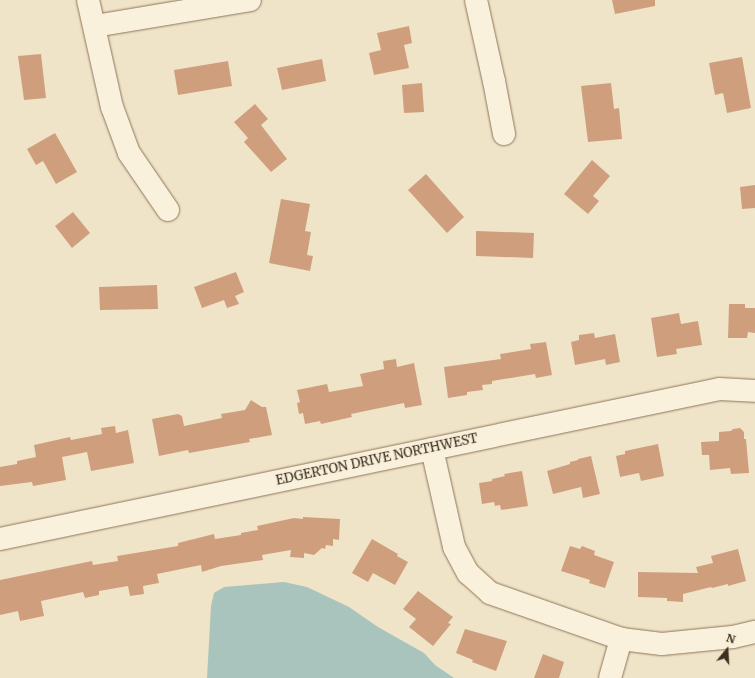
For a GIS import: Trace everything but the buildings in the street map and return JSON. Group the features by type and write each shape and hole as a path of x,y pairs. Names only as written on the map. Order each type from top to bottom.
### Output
{"street":[{"path":"88,0 112,107 129,153 168,210"},
{"path":"95,26 250,0"},
{"path":"476,0 504,134"},
{"name":"EDGERTON DRIVE NORTHWEST","path":"0,539 719,389 755,391"},
{"path":"432,449 454,547 468,574 490,593 621,639 662,644 733,637 755,632"},
{"path":"610,678 621,639"}],"water":[{"path":"284,582 307,587 349,607 378,627 424,653 435,665 454,678 207,678 211,606 214,593 224,587"}]}
